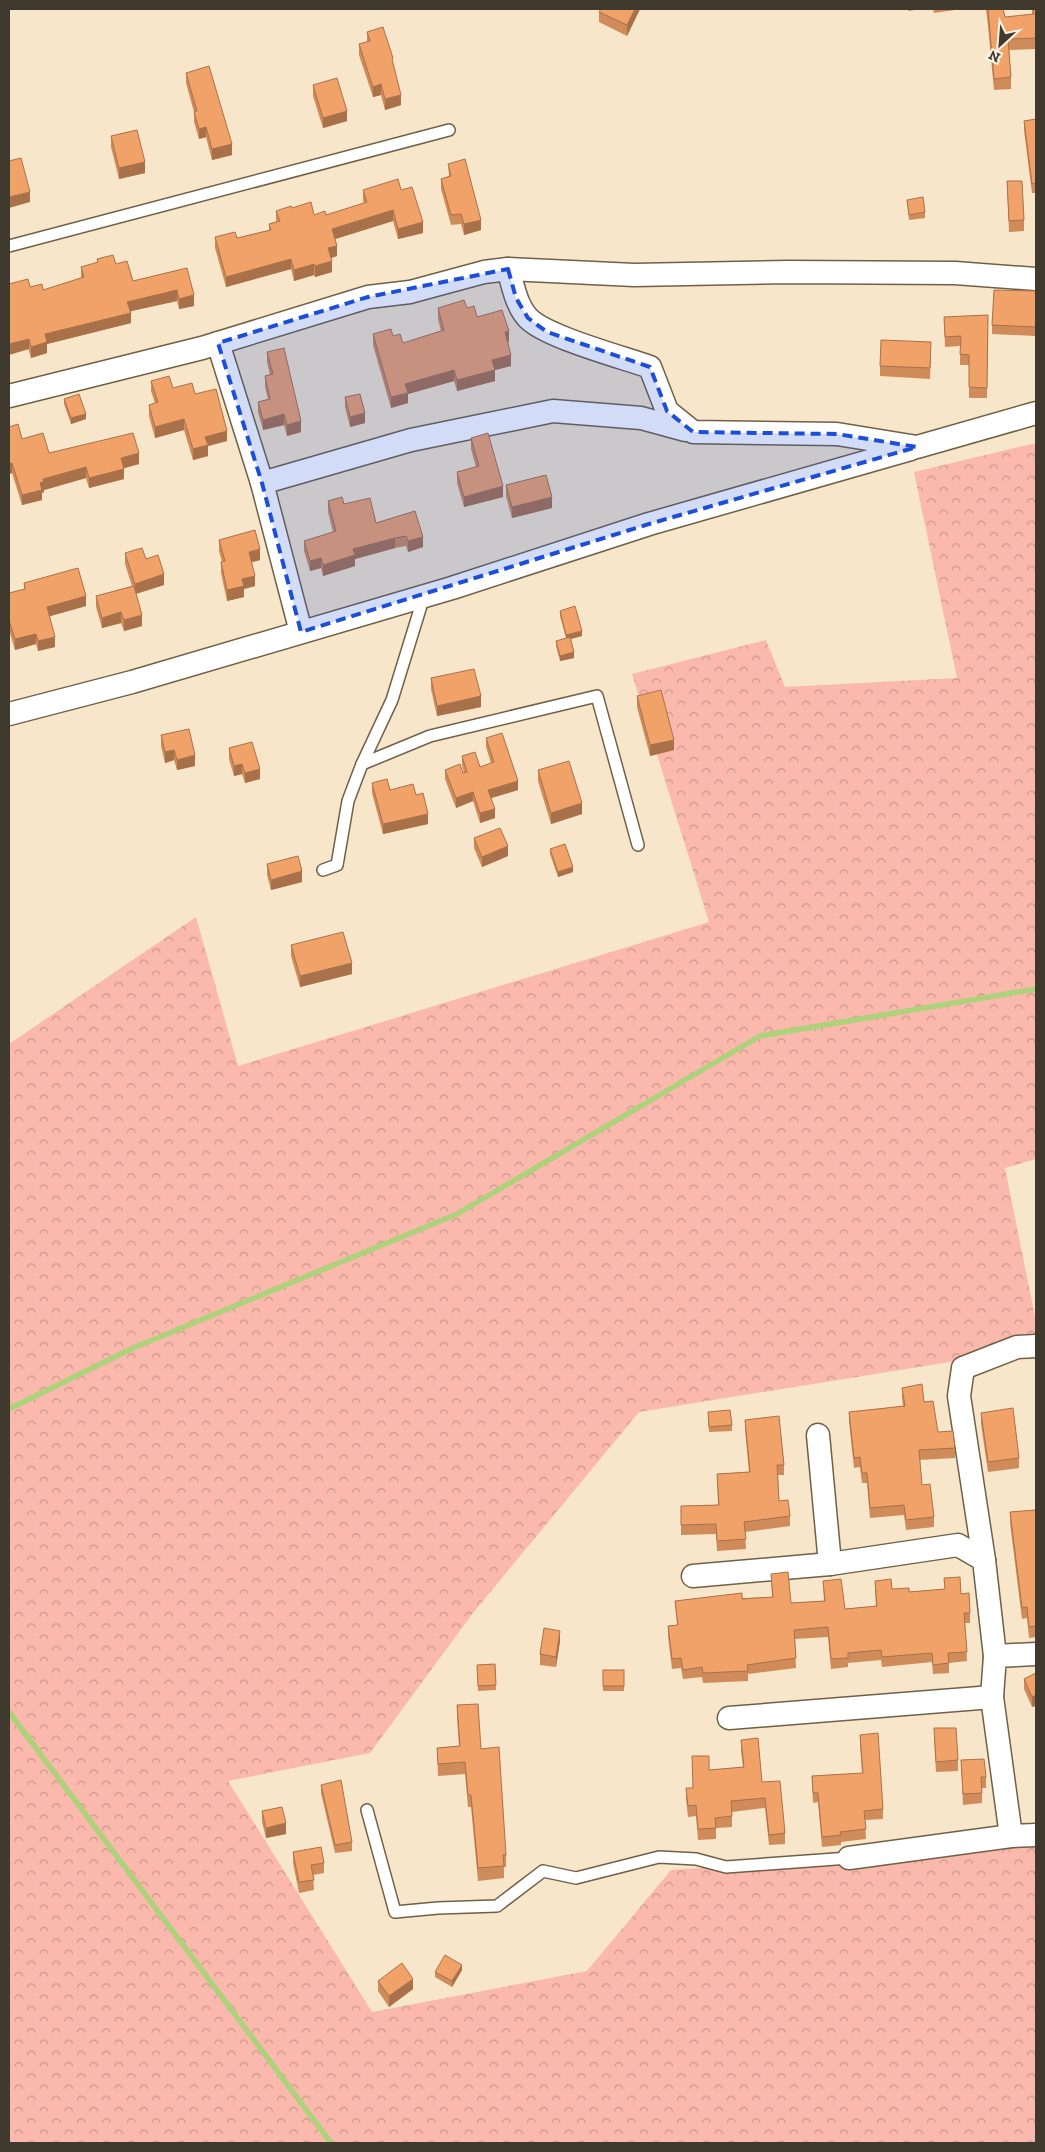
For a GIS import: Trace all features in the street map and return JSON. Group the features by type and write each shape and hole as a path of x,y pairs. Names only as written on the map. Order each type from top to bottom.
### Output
{"street":[{"path":"9,396 218,343 368,297 410,292 484,272 508,269 634,275 787,272 956,273 1036,280"},
{"path":"508,269 516,298 528,318 547,332 650,367 667,411 693,432"},
{"path":"218,343 262,483 301,632"},
{"path":"262,483 410,440 553,411 641,418 693,432 837,434 917,448"},
{"path":"9,713 132,682 424,596 649,524 1036,413"},
{"path":"1011,1836 992,1697 996,1656 984,1560 959,1396 963,1368 1017,1347 1036,1346"},
{"path":"818,1435 830,1564"},
{"path":"693,1576 830,1564 958,1545 984,1560"},
{"path":"996,1656 1036,1654"},
{"path":"729,1718 992,1697"},
{"path":"849,1858 1011,1836 1036,1835"}],"lane":[{"path":"9,246 449,130"},
{"path":"323,870 336,865 348,801 362,764 392,700 415,632 424,596"},
{"path":"362,764 430,736 597,696 638,845"},
{"path":"367,1810 395,1912 497,1906 543,1871 576,1878 659,1857 696,1859 726,1867 849,1858"}],"highlighted area":[{"path":"508,269 516,298 528,318 547,332 650,367 667,411 693,432 837,434 917,447 649,524 301,632 262,483 218,343 368,297"}],"green space":[{"path":"1036,443 1036,1159 1005,1168 1036,1322 1036,1348 639,1412 473,1613 370,1753 228,1781 372,2012 587,1971 671,1870 1036,1844 1036,2143 9,2143 9,1044 196,917 238,1066 709,922 632,674 766,640 785,687 957,678 914,472"}],"building":[{"path":"601,9 635,9 627,25 599,12"},
{"path":"988,9 1003,9 1005,17 1034,14 1033,9 1036,9 1036,38 1008,39 1011,77 994,79"},
{"path":"383,27 393,58 401,95 385,99 381,84 373,87 359,44 370,41 367,32"},
{"path":"209,66 232,144 212,149 206,127 199,129 194,112 197,111 186,73"},
{"path":"337,78 347,111 323,118 313,85"},
{"path":"1036,119 1036,183 1032,184 1024,121"},
{"path":"137,130 145,162 119,168 111,136"},
{"path":"21,158 30,192 9,197 9,161"},
{"path":"465,159 481,220 464,224 461,214 451,215 441,179 451,176 448,164"},
{"path":"398,179 401,190 412,187 423,222 398,229 393,210 332,229 337,246 328,248 332,261 294,270 291,259 226,277 215,237 235,232 237,238 271,230 269,224 280,221 276,211 311,202 314,215 325,211 326,215 367,202 363,190"},
{"path":"1007,181 1022,181 1024,220 1009,221"},
{"path":"923,197 925,212 909,215 907,200"},
{"path":"113,255 116,264 127,261 133,281 187,268 194,295 179,299 177,290 127,302 131,313 45,334 47,342 31,347 29,339 9,344 9,284 28,279 30,287 42,284 43,290 84,277 81,267 98,262 97,259"},
{"path":"994,290 1036,291 1036,327 992,325"},
{"path":"464,300 467,308 474,306 477,317 502,310 509,331 505,332 511,355 492,360 495,370 457,380 454,370 405,384 408,393 391,397 373,334 391,329 393,336 400,334 403,343 444,330 438,308"},
{"path":"988,315 987,388 969,387 969,355 960,354 961,336 945,337 944,317"},
{"path":"881,340 931,342 930,368 880,366"},
{"path":"284,348 301,421 287,425 284,414 263,420 258,402 270,399 265,376 273,374 267,352"},
{"path":"169,376 173,388 192,383 195,394 216,389 227,431 205,437 208,445 193,449 184,419 155,427 149,405 158,402 151,381"},
{"path":"79,394 86,414 71,418 64,399"},
{"path":"360,394 365,413 350,417 345,397"},
{"path":"18,424 22,439 43,433 49,453 133,433 139,453 121,458 124,469 89,478 86,467 43,479 44,481 40,483 42,490 22,495 12,463 9,464 9,427"},
{"path":"488,433 503,486 464,497 457,472 479,466 471,438"},
{"path":"546,475 552,497 512,507 506,485"},
{"path":"342,497 344,504 370,498 376,523 415,511 423,537 408,541 406,536 353,549 355,555 323,565 321,558 310,561 304,541 336,531 328,501"},
{"path":"255,530 260,549 249,552 255,576 242,579 244,586 227,590 221,562 225,561 219,540"},
{"path":"142,548 146,559 158,555 164,574 135,584 125,553"},
{"path":"78,568 86,596 47,607 55,637 38,641 36,634 15,639 9,620 9,593 25,589 24,583"},
{"path":"134,586 142,615 124,620 121,612 102,618 96,596"},
{"path":"575,606 582,631 566,635 560,611"},
{"path":"570,637 574,652 560,656 556,641"},
{"path":"474,669 481,696 437,706 431,678"},
{"path":"661,690 674,740 650,745 637,696"},
{"path":"189,729 195,755 177,760 174,750 165,752 161,735"},
{"path":"502,733 518,781 488,790 495,809 480,813 473,792 456,798 445,770 460,764 463,773 467,772 462,756 475,752 480,767 494,762 486,738"},
{"path":"252,742 260,769 245,773 242,764 234,766 229,748"},
{"path":"569,761 582,803 551,813 538,770"},
{"path":"387,779 390,790 413,784 416,795 423,793 428,814 383,824 372,783"},
{"path":"500,828 508,846 482,857 474,838"},
{"path":"565,844 573,867 558,872 550,849"},
{"path":"298,856 302,871 271,880 267,864"},
{"path":"343,932 352,963 300,976 291,945"},
{"path":"922,1384 924,1402 933,1401 938,1432 953,1431 955,1448 919,1450 922,1485 930,1484 934,1517 906,1520 904,1505 870,1508 867,1473 862,1473 860,1457 854,1458 849,1412 905,1406 902,1388"},
{"path":"1013,1408 1019,1458 988,1462 981,1413"},
{"path":"730,1410 732,1425 709,1427 708,1412"},
{"path":"779,1416 784,1465 777,1465 779,1501 788,1500 790,1516 744,1522 746,1539 717,1541 716,1524 681,1525 681,1506 719,1505 717,1474 750,1472 745,1420"},
{"path":"1036,1510 1036,1626 1029,1627 1027,1607 1022,1608 1010,1512"},
{"path":"788,1572 791,1603 825,1601 823,1581 841,1579 845,1609 877,1606 875,1581 891,1579 892,1589 909,1588 909,1592 945,1589 944,1578 960,1577 961,1594 969,1593 970,1613 964,1613 967,1652 948,1653 949,1663 933,1665 932,1653 882,1657 881,1650 848,1653 848,1658 831,1659 828,1627 794,1630 796,1658 747,1665 748,1671 703,1673 702,1667 683,1670 681,1658 672,1659 668,1626 678,1625 675,1601 742,1593 742,1599 773,1597 771,1574"},
{"path":"544,1628 560,1631 556,1657 540,1654"},
{"path":"495,1664 496,1685 478,1686 477,1665"},
{"path":"603,1670 624,1670 624,1686 603,1686"},
{"path":"1036,1673 1036,1695 1032,1697 1024,1679"},
{"path":"478,1704 481,1749 499,1747 506,1855 503,1855 504,1866 478,1868 471,1795 468,1795 465,1762 438,1764 437,1748 460,1746 457,1705"},
{"path":"934,1728 956,1728 958,1760 936,1762"},
{"path":"878,1733 883,1809 864,1811 866,1829 840,1832 841,1835 822,1837 818,1793 813,1793 812,1776 863,1773 860,1735"},
{"path":"758,1738 762,1782 780,1781 785,1833 769,1835 765,1798 731,1801 732,1816 715,1818 716,1828 698,1829 696,1805 688,1806 686,1788 693,1788 692,1756 709,1756 709,1770 744,1767 741,1740"},
{"path":"984,1759 986,1777 981,1777 982,1793 963,1794 961,1760"},
{"path":"341,1780 352,1842 335,1845 321,1785"},
{"path":"282,1807 286,1823 266,1828 262,1811"},
{"path":"321,1847 324,1863 311,1865 314,1880 299,1882 293,1852"},
{"path":"445,1955 462,1965 452,1981 435,1972"},
{"path":"402,1963 413,1979 389,1996 378,1981"}],"waterway":[{"path":"9,1409 133,1348 457,1214 760,1036 1036,989"},
{"path":"9,1712 331,2143"}]}
